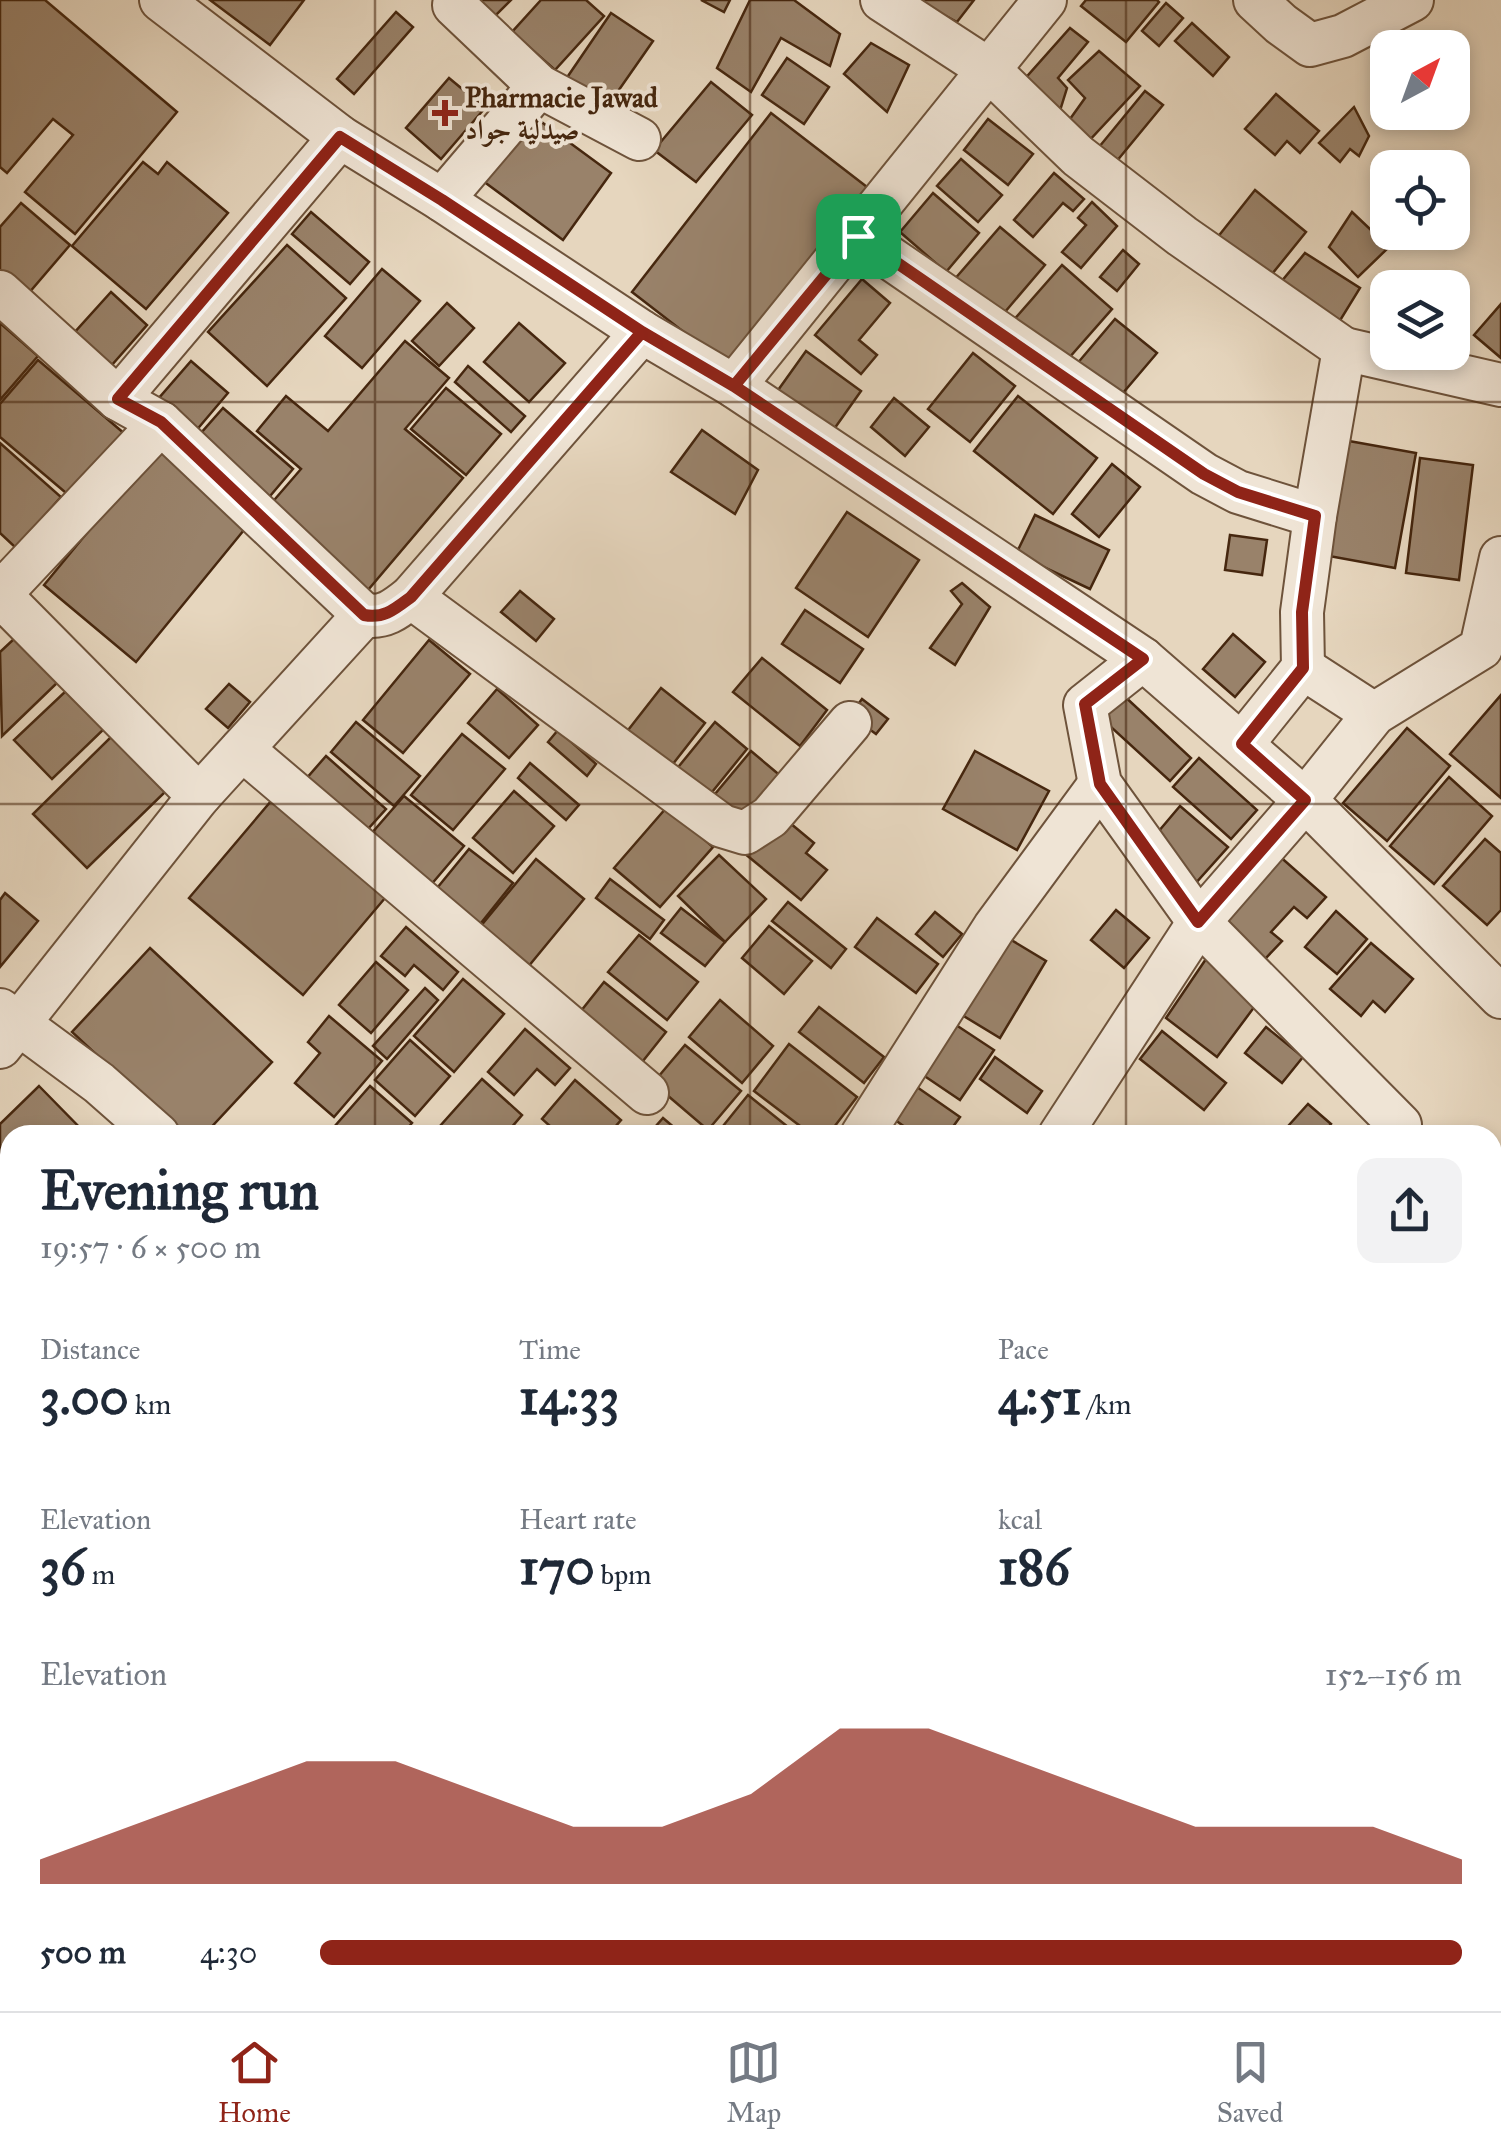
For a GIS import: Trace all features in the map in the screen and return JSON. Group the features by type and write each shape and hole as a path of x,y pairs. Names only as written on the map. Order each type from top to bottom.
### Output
{"street":[{"path":"160,0 340,137 642,332 734,386 1143,659 1305,800 1501,997"},
{"path":"882,0 988,69 1078,156 1182,236 1344,349 1501,385"},
{"path":"734,386 1045,0"},
{"path":"1255,0 1310,44 1342,36 1412,0"},
{"path":"454,5 539,86 639,139"},
{"path":"442,200 539,86"},
{"path":"118,399 340,137"},
{"path":"858,236 1204,474 1238,492 1315,516"},
{"path":"0,292 118,399 161,422 364,615 375,617 390,614 411,597 642,332"},
{"path":"1242,744 1303,668 1302,612 1344,349"},
{"path":"161,422 0,594 199,796"},
{"path":"1066,1125 1198,922 1374,714 1482,648 1501,558"},
{"path":"411,597 722,826 735,831 745,833 770,817 850,724"},
{"path":"146,1125 98,1083 6,1027 199,796 364,615"},
{"path":"1143,659 1085,704 1100,784 1198,922 1400,1125"},
{"path":"1303,668 1374,714"},
{"path":"242,749 647,1094"},
{"path":"880,1125 994,928 1100,784"}],"building":[{"path":"0,0 45,0 177,112 75,234 25,192 73,135 53,119 7,173 0,167"},
{"path":"210,0 304,0 270,45"},
{"path":"471,0 511,0 489,22"},
{"path":"541,0 586,0 604,16 555,70 512,32"},
{"path":"701,0 730,0 724,12"},
{"path":"750,0 794,0 840,34 830,66 781,38 751,92 717,68"},
{"path":"916,0 974,0 957,22"},
{"path":"1086,0 1159,2 1126,42 1081,6"},
{"path":"1166,3 1183,18 1159,46 1142,31"},
{"path":"396,12 413,27 354,94 337,79"},
{"path":"611,13 653,41 607,107 566,79"},
{"path":"1192,23 1229,57 1213,76 1175,41"},
{"path":"1070,28 1088,42 1058,78 1067,88 1058,117 1022,82"},
{"path":"871,43 909,65 887,112 844,74"},
{"path":"1099,51 1140,86 1086,144 1065,126 1085,98 1068,80"},
{"path":"787,58 829,87 804,124 762,95"},
{"path":"449,78 485,108 441,159 406,128"},
{"path":"711,82 752,115 696,182 654,150"},
{"path":"1145,91 1163,105 1116,162 1099,147"},
{"path":"1276,94 1319,131 1300,153 1287,141 1275,155 1245,129"},
{"path":"1354,107 1369,136 1359,156 1350,149 1340,162 1319,143"},
{"path":"771,113 867,187 729,367 632,292"},
{"path":"532,115 611,173 563,240 483,181"},
{"path":"988,119 1033,154 1008,185 964,150"},
{"path":"961,159 1002,195 978,222 937,186"},
{"path":"143,162 158,174 167,162 228,213 146,309 72,246"},
{"path":"1054,173 1084,199 1073,211 1063,203 1033,237 1014,220"},
{"path":"1255,190 1306,232 1264,284 1213,243"},
{"path":"933,193 979,233 946,272 900,232"},
{"path":"1092,202 1117,226 1081,268 1062,252 1086,225 1078,218"},
{"path":"21,203 70,245 28,294 0,270 0,227"},
{"path":"311,212 369,262 350,284 292,234"},
{"path":"1352,212 1370,229 1370,250 1386,250 1358,277 1329,247"},
{"path":"1000,227 1045,265 999,319 953,281"},
{"path":"287,245 346,298 267,386 208,332"},
{"path":"1123,250 1139,264 1117,291 1100,277"},
{"path":"1305,253 1360,288 1336,327 1276,288"},
{"path":"1062,265 1112,309 1061,367 1011,323"},
{"path":"382,269 420,301 362,368 325,336"},
{"path":"862,279 890,303 859,340 877,355 861,374 815,335"},
{"path":"111,292 147,325 111,366 74,333"},
{"path":"447,303 474,328 439,366 412,341"},
{"path":"1501,304 1501,358 1474,335"},
{"path":"1115,319 1157,353 1117,400 1076,365"},
{"path":"0,323 38,356 0,400"},
{"path":"519,323 565,363 529,402 484,362"},
{"path":"405,341 449,378 405,429 463,478 368,590 269,506 301,469 257,431 286,396 328,431"},
{"path":"806,351 861,391 832,432 776,393"},
{"path":"973,353 1015,386 970,442 928,409"},
{"path":"38,360 126,435 72,498 0,437 0,404"},
{"path":"191,361 228,393 189,439 152,406"},
{"path":"468,366 525,416 511,432 455,382"},
{"path":"446,388 501,434 466,475 411,429"},
{"path":"1018,396 1097,458 1053,514 974,451"},
{"path":"894,398 929,427 905,456 871,427"},
{"path":"223,408 293,469 265,502 194,441"},
{"path":"702,430 758,470 735,514 671,472"},
{"path":"1349,441 1416,453 1395,568 1329,556"},
{"path":"0,443 61,497 16,548 0,533"},
{"path":"161,443 253,519 136,662 44,585"},
{"path":"1420,458 1473,465 1459,580 1406,573"},
{"path":"1112,464 1140,487 1099,537 1072,514"},
{"path":"847,512 919,560 868,637 796,588"},
{"path":"1035,515 1109,550 1090,589 1016,554"},
{"path":"1230,535 1267,540 1262,575 1225,570"},
{"path":"962,583 990,607 955,665 930,648 962,604 951,591"},
{"path":"520,591 554,619 536,641 501,612"},
{"path":"805,610 863,649 840,683 782,644"},
{"path":"1233,634 1265,662 1235,697 1203,669"},
{"path":"15,638 58,682 2,736 0,652"},
{"path":"429,640 470,674 403,753 363,720"},
{"path":"762,658 827,710 800,746 733,692"},
{"path":"229,684 250,702 228,728 206,709"},
{"path":"661,688 705,723 669,769 625,734"},
{"path":"68,689 105,728 52,779 14,740"},
{"path":"497,689 538,725 509,758 468,723"},
{"path":"1121,693 1191,758 1170,781 1100,717"},
{"path":"1501,695 1501,798 1450,754"},
{"path":"862,699 888,719 876,734 850,715"},
{"path":"356,722 420,776 394,806 331,752"},
{"path":"715,722 747,749 708,797 675,771"},
{"path":"1407,728 1450,766 1387,841 1343,803"},
{"path":"558,730 596,764 587,776 548,742"},
{"path":"462,734 505,769 453,830 411,795"},
{"path":"111,737 165,792 87,868 33,814"},
{"path":"751,751 783,778 744,826 710,800"},
{"path":"975,751 1049,791 1017,850 943,809"},
{"path":"326,756 386,809 358,840 299,787"},
{"path":"1199,758 1257,810 1231,839 1173,787"},
{"path":"530,763 579,805 566,820 518,778"},
{"path":"1449,777 1492,816 1434,884 1390,846"},
{"path":"514,791 554,826 513,873 473,838"},
{"path":"277,794 391,891 303,995 189,898"},
{"path":"404,796 464,846 424,893 364,842"},
{"path":"1180,806 1228,847 1194,885 1147,845"},
{"path":"667,807 713,847 660,907 614,868"},
{"path":"778,813 814,843 806,853 827,870 801,900 744,853"},
{"path":"1485,839 1501,853 1501,910 1487,925 1443,886"},
{"path":"469,849 513,883 477,928 433,893"},
{"path":"1277,854 1326,897 1307,918 1294,907 1271,932 1282,941 1265,959 1219,919"},
{"path":"719,855 766,899 725,942 678,896"},
{"path":"536,859 584,899 523,973 475,933"},
{"path":"610,879 664,920 650,939 596,898"},
{"path":"5,893 38,921 0,967 0,900"},
{"path":"788,902 846,949 831,968 772,921"},
{"path":"681,908 725,942 705,966 661,933"},
{"path":"1116,910 1149,938 1124,968 1091,940"},
{"path":"1336,911 1367,939 1337,974 1305,947"},
{"path":"935,912 962,934 943,957 916,934"},
{"path":"877,918 938,964 916,993 855,947"},
{"path":"769,926 812,961 784,994 742,958"},
{"path":"406,927 458,972 443,990 414,965 405,976 381,956"},
{"path":"639,935 698,982 667,1020 608,972"},
{"path":"1003,935 1046,961 1000,1038 957,1012"},
{"path":"1371,943 1413,979 1385,1012 1373,1001 1361,1016 1330,989"},
{"path":"150,948 272,1062 213,1125 172,1125 72,1032"},
{"path":"1206,959 1255,1006 1217,1057 1166,1018"},
{"path":"376,962 408,990 371,1033 339,1005"},
{"path":"463,979 504,1014 454,1072 414,1036"},
{"path":"604,982 666,1032 635,1071 573,1021"},
{"path":"425,988 438,1000 387,1059 373,1046"},
{"path":"720,1000 773,1046 742,1083 689,1037"},
{"path":"819,1007 884,1057 864,1083 799,1032"},
{"path":"329,1016 382,1061 334,1117 295,1083 320,1053 308,1042"},
{"path":"950,1021 994,1050 960,1100 917,1071"},
{"path":"1266,1027 1303,1057 1282,1083 1245,1053"},
{"path":"525,1029 570,1068 555,1085 537,1069 514,1095 488,1072"},
{"path":"1162,1031 1226,1083 1204,1110 1140,1059"},
{"path":"410,1040 450,1076 415,1116 375,1080"},
{"path":"789,1044 857,1097 836,1125 799,1125 754,1091"},
{"path":"685,1045 741,1091 712,1125 702,1125 653,1083"},
{"path":"995,1057 1042,1091 1027,1113 980,1079"},
{"path":"482,1079 522,1115 514,1125 441,1125"},
{"path":"575,1080 621,1120 617,1125 549,1125 542,1119"},
{"path":"914,1085 960,1117 954,1125 902,1125 891,1117"},
{"path":"39,1086 77,1125 0,1125"},
{"path":"370,1086 412,1123 410,1125 336,1125"},
{"path":"748,1095 786,1125 724,1125"},
{"path":"1308,1104 1331,1124 1330,1125 1289,1125"}],"place":[{"name":"Pharmacie Jawad صيدلية جواد","path":"445,113"}],"route":[{"path":"858,236 734,386 642,332 411,597 390,614 364,615 161,422 118,399 340,137 642,332 734,386 1143,659 1085,704 1100,784 1198,922 1305,800 1242,744 1303,668 1302,612 1315,516 1238,492 1204,474 858,236"}]}
